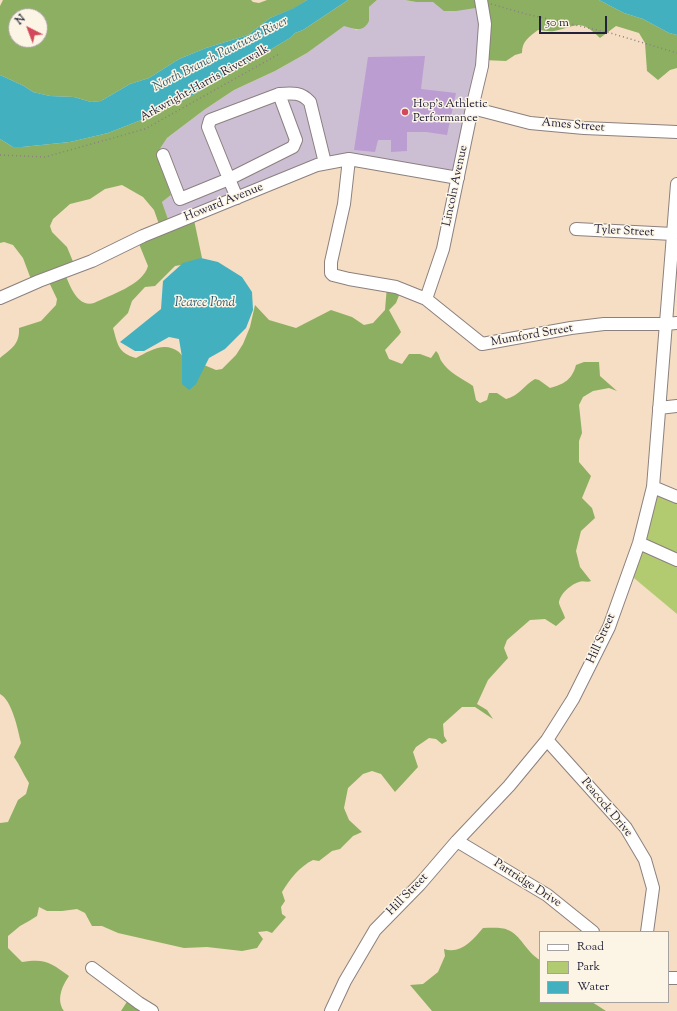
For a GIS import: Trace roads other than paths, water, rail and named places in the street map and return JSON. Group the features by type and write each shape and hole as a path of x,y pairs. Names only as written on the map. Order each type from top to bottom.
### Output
{"street":[{"name":"Lincoln Avenue","path":"426,298 443,249 482,66 485,24 482,1"},
{"path":"237,198 208,127 210,120 279,94 289,93 304,96 310,102 325,164"},
{"path":"163,155 180,199 229,179 292,147 296,140 279,94"},
{"name":"Ames Street","path":"472,108 530,123 584,128 677,132"},
{"name":"Howard Avenue","path":"0,298 39,281 92,261 143,236 318,165 349,159 458,178"},
{"name":"Mumford Street","path":"349,159 344,204 331,262 331,273 333,275 396,287 426,298 482,344 571,328 604,324 671,324"},
{"name":"Hill Street","path":"331,1011 345,981 375,930 420,884 457,841 509,786 547,740 573,699 609,627 639,542 654,487 659,408 671,324 673,234 677,184"},
{"name":"Tyler Street","path":"576,229 673,234"},
{"path":"659,408 677,406"},
{"path":"654,487 677,497"},
{"path":"639,542 677,560"},
{"name":"Peacock Drive","path":"547,740 626,828 645,860 653,888 647,931"},
{"name":"Partridge Drive","path":"457,841 547,895 592,931"},
{"path":"92,968 152,1011"}],"water":[{"name":"North Branch Pawtuxet River","path":"307,0 348,0 303,30 295,33 290,38 195,94 154,115 108,133 70,142 13,147 0,139 0,75 24,86 33,92 50,96 74,97 91,102 101,101 130,84 149,78 179,59 206,48 248,35 270,18 294,8"},
{"path":"599,0 677,0 677,35 669,33 643,19 624,13"},
{"name":"Pearce Pond","path":"201,258 218,262 242,277 252,292 253,310 246,328 225,349 209,358 196,384 189,390 182,384 182,357 179,339 169,337 144,351 135,351 120,342 161,309 163,281 183,263"}],"place":[{"name":"Hop's Athletic Performance","path":"405,112"}]}
